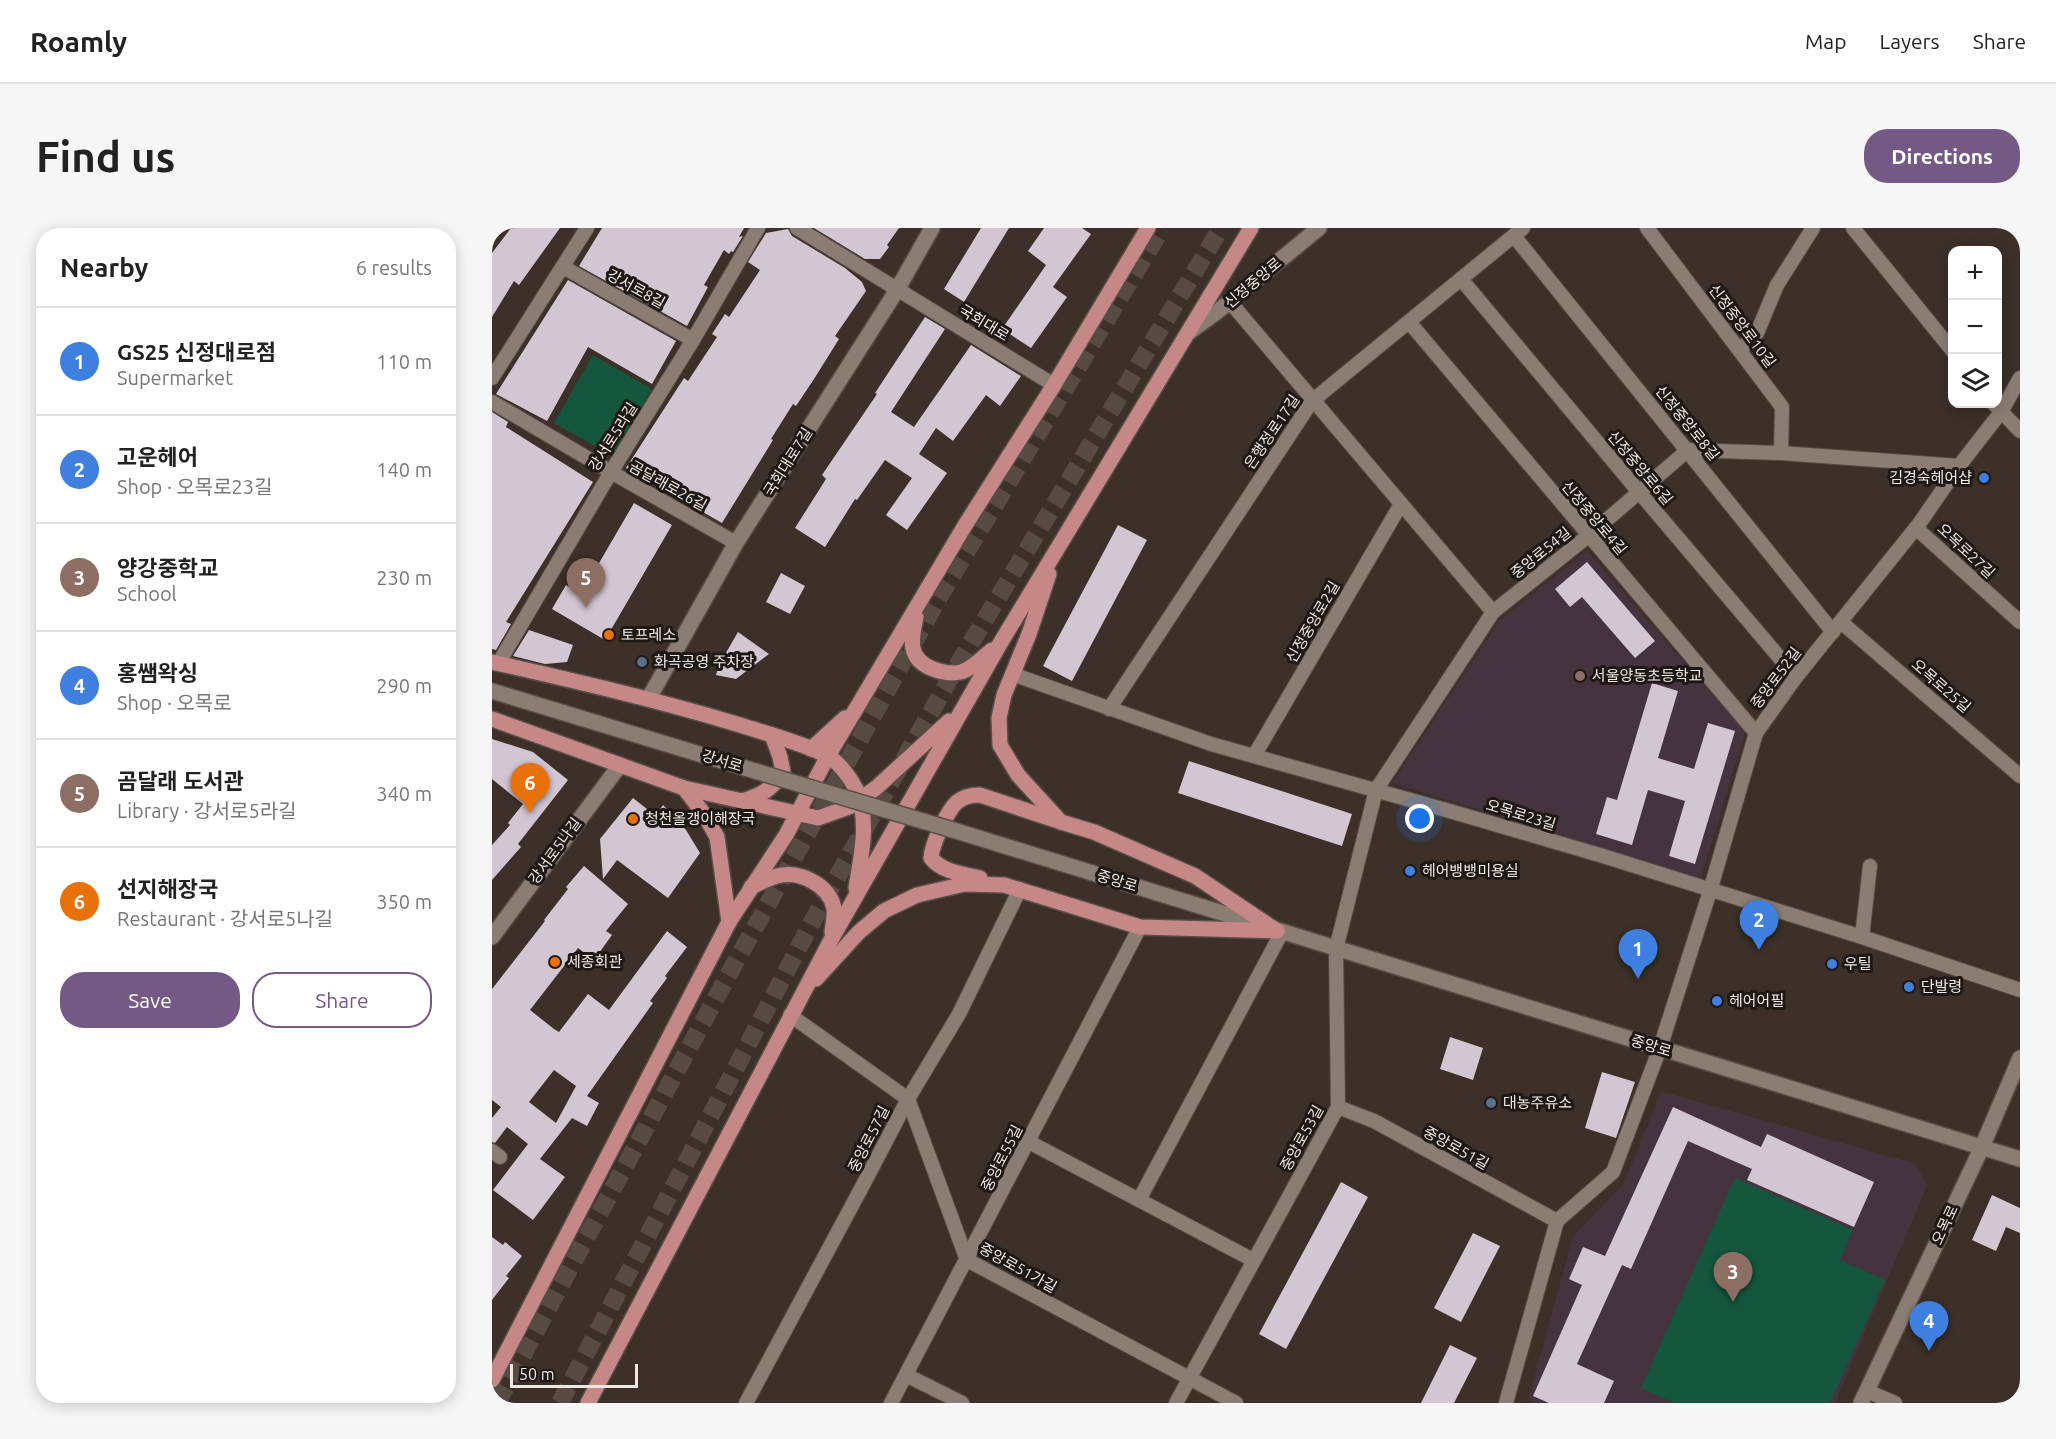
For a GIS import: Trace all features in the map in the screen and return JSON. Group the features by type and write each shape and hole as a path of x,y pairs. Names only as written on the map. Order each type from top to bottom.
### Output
{"main road":[{"name":"국회대로7길","path":"649,698 736,543 897,290 932,228"},
{"path":"492,1380 729,922 786,835 828,756 964,527 1054,385 1148,228"},
{"path":"588,1403 801,994 855,897 960,711 1185,334 1251,228"},
{"name":"신정중앙로","path":"1185,334 1230,302 1319,228"},
{"path":"1058,546 1029,634 1004,695 999,718 1000,745 1018,775 1062,822"},
{"path":"921,600 912,637 913,651 926,666 942,672 962,672 1001,642"},
{"path":"495,663 649,698 772,735 828,756 845,773 856,790 864,821 855,897"},
{"name":"강서로","path":"492,691 953,830"},
{"path":"811,749 858,706"},
{"path":"492,719 684,788 818,818 849,807 859,800 902,765 960,711"},
{"path":"742,801 760,795 774,785 783,772 772,735"},
{"name":"강서로5나길","path":"492,936 620,765"},
{"path":"684,788 704,814 717,837 729,922"},
{"path":"980,795 1094,832 1195,876 1280,932 1140,927 1020,889 949,870 936,865 931,858 932,849 952,808 959,800 980,795"},
{"name":"중앙로","path":"953,830 2020,1159"},
{"path":"751,887 779,876 792,875 818,884 830,897 835,910 832,938"},
{"path":"801,994 859,932 884,911 917,896 965,884 1004,885"},
{"name":"오목로","path":"1864,1397 1982,1147 2020,1058"}],"street":[{"path":"492,378 587,228"},
{"name":"강서로5라길","path":"495,663 693,340 758,228"},
{"name":"국회대로","path":"797,228 1054,385"},
{"name":"신정중앙로10길","path":"1647,228 1782,406 1781,453"},
{"path":"1740,350 1757,333 1777,285 1813,228"},
{"path":"1853,228 1948,345"},
{"name":"은행정로17길","path":"1109,709 1312,401 1518,232"},
{"name":"신정중앙로8길","path":"1518,232 1688,450 1837,627"},
{"name":"강서로8길","path":"563,267 693,340"},
{"name":"신정중앙로6길","path":"1461,279 1796,676"},
{"path":"1230,302 1493,612"},
{"name":"신정중앙로4길","path":"1408,322 1756,733"},
{"name":"중앙로52길","path":"2002,401 2020,378"},
{"name":"곰달래로26길","path":"492,402 736,543"},
{"path":"1997,408 2020,431"},
{"name":"중앙로52길","path":"1660,1048 1710,891 1756,733 1796,676 1916,528 1997,408"},
{"path":"1688,450 1781,453 1959,466"},
{"name":"중앙로54길","path":"1336,949 1376,790 1493,612 1588,536 1688,450"},
{"name":"신정중앙로2길","path":"1254,756 1401,504"},
{"name":"오목로27길","path":"1916,528 2020,622"},
{"name":"오목로25길","path":"1837,627 2020,776"},
{"name":"오목로23길","path":"1012,674 1211,744 1603,856 2020,990"},
{"path":"1862,938 1870,866"},
{"name":"중앙로57길","path":"746,1403 864,1185 908,1098 959,1014 1020,889"},
{"name":"중앙로55길","path":"891,1403 968,1260 1140,927"},
{"path":"1139,1200 1280,932"},
{"name":"중앙로53길","path":"1176,1403 1338,1107 1336,949"},
{"path":"790,1015 908,1098"},
{"path":"1506,1403 1557,1221 1613,1173 1660,1048"},
{"name":"중앙로51가길","path":"908,1098 968,1260 1236,1403"},
{"name":"중앙로51길","path":"1338,1107 1374,1122 1557,1221"},
{"path":"1029,1142 1253,1260"},
{"path":"906,1375 962,1403"},
{"name":"오목로","path":"1864,1397 1895,1403"}],"shaded area":[{"name":"서울양동초등학교","path":"1587,551 1745,732 1701,878 1392,783 1500,620"},
{"path":"1661,1091 1916,1164 1927,1186 1835,1403 1534,1403 1528,1400 1573,1236 1624,1184"}],"green space":[{"path":"593,355 652,389 613,456 554,423"},
{"path":"1735,1178 1853,1230 1840,1260 1885,1280 1830,1403 1675,1403 1641,1388"}],"building":[{"path":"511,228 560,228 519,285 514,281 492,317 492,253"},
{"path":"602,228 744,228 739,237 743,236 733,252 729,254 724,250 704,285 708,287 687,326 579,266"},
{"path":"814,228 899,228 880,259 865,259"},
{"path":"981,228 1009,228 964,302 944,289"},
{"path":"1044,228 1082,228 1091,234 1053,287 1067,297 1031,348 1002,329 1046,265 1028,251"},
{"path":"788,229 792,236 845,268 862,282 866,291 835,336 839,339 814,379 796,406 793,404 771,439 773,440 722,523 626,468 684,378 688,381 717,337 712,334 725,314 729,317 760,270 748,262 766,233"},
{"path":"568,280 676,341 652,384 588,347 547,421 496,394"},
{"path":"925,317 945,329 891,412 914,427 971,345 1021,376 1000,406 986,395 953,441 936,428 919,454 947,473 907,530 886,515 912,478 885,460 857,500 855,499 825,547 795,528 826,479 822,475 877,394 875,393"},
{"path":"492,412 508,422 506,427 593,482 506,622 511,624 496,650 492,649"},
{"path":"634,503 672,525 605,640 552,609 566,585 581,594"},
{"path":"1118,525 1147,540 1072,681 1043,666"},
{"path":"1587,562 1655,641 1635,658 1582,597 1570,607 1555,589"},
{"path":"781,573 805,586 790,614 766,602"},
{"path":"529,630 573,645 567,662 545,664 513,656"},
{"path":"738,632 769,654 736,679 716,675 719,665"},
{"path":"1652,683 1678,691 1658,758 1694,769 1708,723 1735,731 1695,864 1669,856 1685,801 1648,790 1632,845 1596,834 1607,797 1617,800"},
{"path":"492,739 533,752 568,780 518,844 521,847 492,880 492,845 510,825 508,823 523,804 492,779"},
{"path":"1189,761 1352,814 1342,846 1178,793"},
{"path":"633,798 656,816 663,805 686,830 700,853 668,898 617,860 603,879 600,839"},
{"path":"584,866 628,904 606,931 612,935 594,960 578,948 530,1010 559,1032 588,994 609,1010 667,931 687,947 665,976 667,978 650,1001 653,1003 587,1096 599,1103 587,1126 572,1118 540,1159 565,1177 533,1220 493,1190 528,1144 507,1127 495,1143 492,1142 492,1118 501,1107 492,1100 492,989 545,921 568,889 566,887","holes":["554,1070 576,1086 556,1123 529,1102"]},
{"path":"1450,1037 1483,1048 1473,1080 1440,1069"},
{"path":"1602,1072 1635,1082 1616,1138 1585,1128"},
{"path":"1673,1107 1761,1147 1767,1134 1874,1182 1854,1227 1747,1180 1752,1169 1688,1141 1631,1269 1622,1265 1577,1364 1614,1381 1604,1403 1549,1403 1533,1396 1582,1285 1569,1279 1583,1247 1605,1256"},
{"path":"1341,1182 1368,1197 1286,1349 1259,1334"},
{"path":"1992,1195 2020,1208 2020,1233 2006,1227 1996,1251 1972,1240"},
{"path":"1473,1233 1500,1246 1461,1322 1434,1308"},
{"path":"492,1237 503,1245 505,1242 522,1256 506,1276 509,1278 492,1300"},
{"path":"1450,1345 1477,1358 1454,1403 1421,1403"}],"tunnel":[{"path":"497,1403 730,972 938,599 1162,228"},
{"path":"560,1403 819,909 960,661 1221,228"}],"place":[{"name":"김경숙헤어샵","path":"1984,478"},
{"name":"곰달래 도서관","path":"586,608"},
{"name":"토프레소","path":"609,635"},
{"name":"화곡공영 주차장","path":"642,662"},
{"name":"서울양동초등학교","path":"1580,676"},
{"name":"선지해장국","path":"530,813"},
{"name":"청천올갱이해장국","path":"633,819"},
{"name":"헤어뱅뱅미용실","path":"1410,871"},
{"name":"고운헤어","path":"1759,950"},
{"name":"세종회관","path":"555,962"},
{"name":"우틸","path":"1832,964"},
{"name":"GS25 신정대로점","path":"1638,979"},
{"name":"단발령","path":"1909,987"},
{"name":"헤어어필","path":"1717,1001"},
{"name":"대농주유소","path":"1491,1103"},
{"name":"양강중학교","path":"1733,1302"},
{"name":"홍쌤왁싱","path":"1929,1351"}]}
